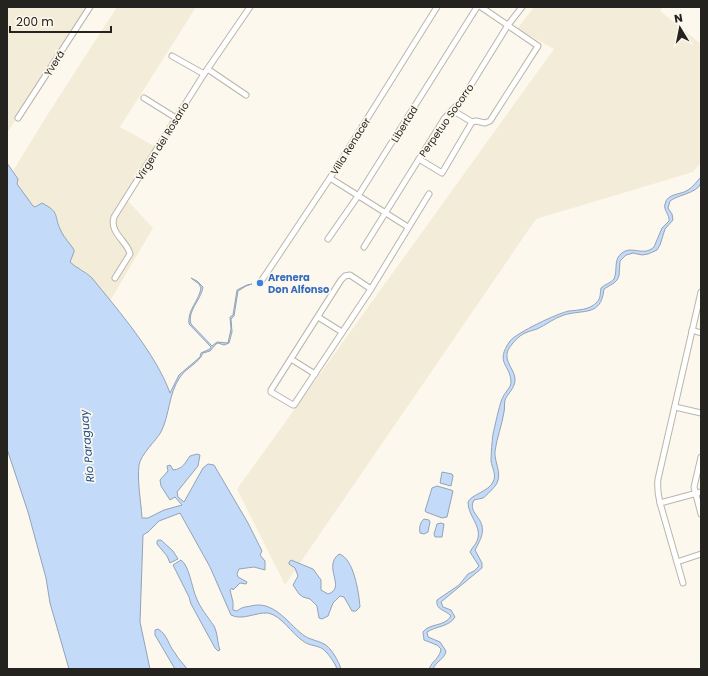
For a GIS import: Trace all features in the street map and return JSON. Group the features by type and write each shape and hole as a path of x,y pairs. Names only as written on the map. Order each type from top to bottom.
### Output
{"street":[{"name":"Yverá","path":"18,118 90,7"},
{"name":"Virgen del Rosario","path":"115,278 130,252 116,232 113,223 114,216 204,74 209,70 250,7"},
{"name":"Villa Renacer","path":"260,283 330,178 437,7"},
{"name":"Libertad","path":"328,239 358,196 477,7"},
{"path":"452,110 472,122 476,121 485,123 490,121 538,46 481,7"},
{"name":"Perpetuo Socorro","path":"364,246 444,119 461,101 508,26 522,7"},
{"path":"172,56 204,74"},
{"path":"209,70 246,95"},
{"path":"144,98 176,118"},
{"path":"419,159 442,174 472,122"},
{"path":"330,178 408,227"},
{"path":"371,289 350,275 345,276 341,280 271,392 294,405 371,289 429,194"},
{"path":"683,583 657,492 658,480 676,407 701,292"},
{"path":"318,317 342,332"},
{"path":"692,330 701,333"},
{"path":"291,359 314,374"},
{"path":"676,407 701,413"},
{"path":"701,457 694,487 701,514"},
{"path":"660,503 701,492"},
{"path":"677,562 701,554"}],"shaded area":[{"path":"7,7 88,7 7,133"},
{"path":"117,7 196,7 120,127 156,147 125,198 153,228 110,301 85,271 72,265 70,262 74,250 62,233 58,223 40,203 34,207 33,206 17,184 18,180 13,171"},
{"path":"534,7 663,7 660,11 701,44 701,162 693,172 536,219 285,585 237,489 554,49 517,29"}],"water":[{"name":"Río Paraguay","path":"7,163 18,179 17,184 33,206 35,207 42,203 52,209 56,215 62,234 74,250 70,262 92,278 136,333 156,363 170,393 179,375 200,357 201,353 210,349 211,347 189,324 191,310 201,288 199,284 191,278 197,281 203,287 191,315 191,324 212,346 217,342 228,343 231,329 230,317 233,315 237,290 252,284 238,291 234,316 231,319 232,332 229,343 224,345 218,343 210,351 203,353 198,360 182,374 176,384 161,432 145,452 140,461 139,485 142,518 148,518 164,510 182,505 175,497 170,500 161,486 160,480 168,471 167,466 170,465 173,470 179,468 190,456 197,454 200,455 198,466 177,492 178,497 184,502 203,468 208,464 214,465 248,523 262,551 260,555 265,561 265,570 254,567 239,569 237,574 238,577 247,582 246,584 240,583 233,590 232,588 230,590 233,610 237,611 244,607 259,605 273,609 305,636 327,646 334,655 341,669 337,669 331,658 323,649 305,643 282,621 273,615 263,613 244,617 235,617 231,615 210,567 180,513 159,521 143,535 140,622 150,669 69,669 50,603 46,578 28,512 7,449"},
{"path":"701,177 701,183 696,189 670,201 668,208 672,214 673,220 665,229 657,250 642,255 633,253 626,255 620,261 619,276 617,280 604,289 602,298 595,308 585,312 571,313 560,316 537,329 520,336 508,350 507,358 514,373 515,381 505,400 503,417 495,451 499,475 496,484 488,494 483,498 474,500 472,507 482,526 482,535 475,550 482,563 482,568 441,602 443,607 451,610 455,617 446,625 427,632 428,637 440,642 446,651 444,656 433,669 429,669 439,655 441,649 437,645 424,640 423,632 429,627 445,622 451,616 439,608 437,600 459,585 468,574 479,566 470,552 477,542 478,529 470,512 468,502 470,499 488,488 494,479 491,461 493,434 501,402 511,383 509,372 503,359 505,349 510,341 520,333 556,315 584,309 594,305 599,299 601,288 614,279 619,255 630,250 646,251 654,247 662,228 669,221 665,208 666,200 671,196 685,192"},
{"path":"442,472 452,474 451,486 440,483"},
{"path":"437,486 453,491 447,517 442,518 425,511 432,488"},
{"path":"424,519 429,520 430,522 428,532 424,534 420,533 420,529 421,523"},
{"path":"437,524 444,524 442,537 435,537 434,534"},
{"path":"158,540 161,540 173,551 178,559 170,563 167,556 157,544"},
{"path":"339,554 344,557 352,569 357,586 360,607 356,611 352,611 344,597 340,596 333,603 328,616 322,619 319,618 317,606 310,599 299,594 293,585 298,576 295,568 289,564 289,562 291,560 313,569 321,580 321,590 328,594 333,591 335,587 333,565 334,559"},
{"path":"181,560 186,567 202,609 214,626 220,650 218,651 191,604 173,565"},
{"path":"158,629 164,634 173,650 187,669 175,669 155,635 155,630"}],"place":[{"name":"Arenera Don Alfonso","path":"260,283"}]}
